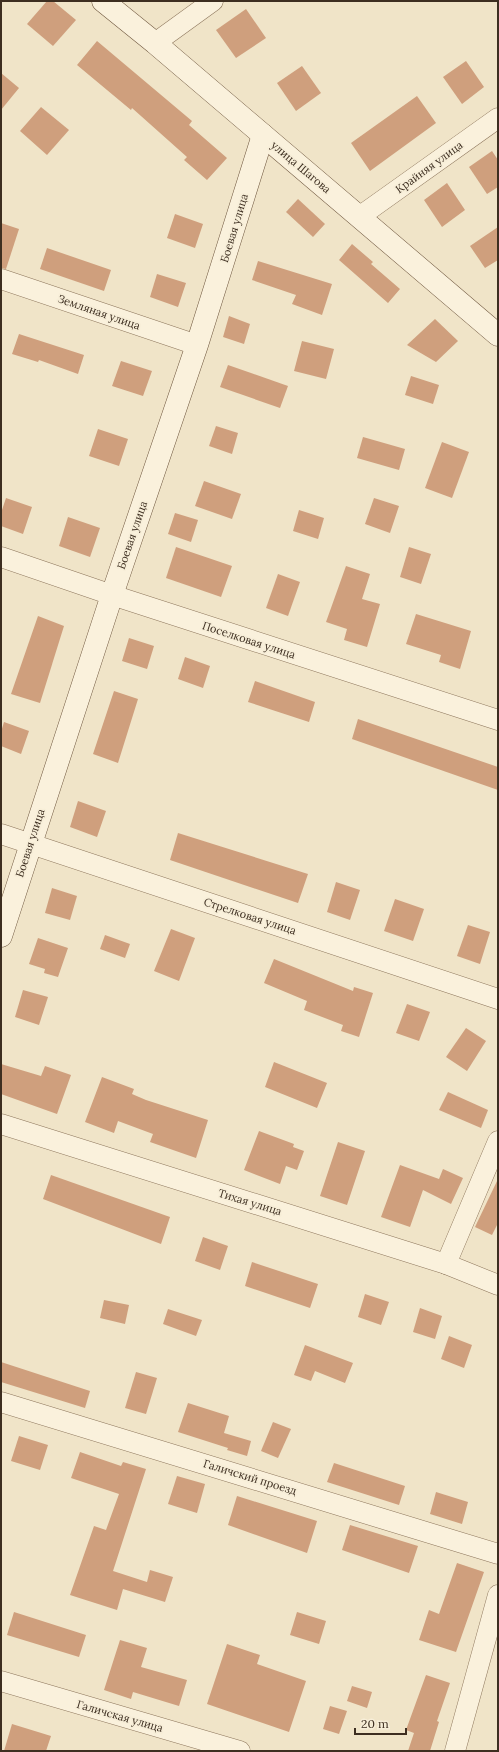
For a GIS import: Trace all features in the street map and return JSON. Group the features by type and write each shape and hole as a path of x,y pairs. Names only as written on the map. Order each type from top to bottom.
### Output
{"street":[{"name":"улица Шагова","path":"103,1 155,43 498,335"},
{"path":"155,43 213,1"},
{"name":"Крайняя улица","path":"359,216 498,118"},
{"name":"Боевая улица","path":"1,936 30,843 112,595 197,345 263,135"},
{"name":"Земляная улица","path":"1,279 197,345"},
{"name":"Поселковая улица","path":"1,557 112,595 498,720"},
{"name":"Стрелковая улица","path":"1,834 498,1000"},
{"name":"Тихая улица","path":"1,1124 446,1264 498,1285"},
{"path":"446,1264 498,1141"},
{"name":"Галичский проезд","path":"1,1402 498,1554"},
{"path":"455,1751 498,1594"},
{"name":"Галичская улица","path":"1,1681 240,1751"}],"building":[{"path":"47,1 53,1 76,20 53,46 27,24"},
{"path":"246,9 266,38 236,58 216,30"},
{"path":"97,41 192,121 189,125 227,158 207,180 184,160 187,157 132,108 131,110 77,65"},
{"path":"466,61 484,87 462,104 443,77"},
{"path":"302,66 321,93 296,111 277,83"},
{"path":"1,73 19,88 1,110"},
{"path":"417,96 436,123 370,171 351,143"},
{"path":"41,107 69,130 47,155 20,131"},
{"path":"492,151 498,160 498,187 487,194 469,167"},
{"path":"447,183 465,210 442,227 424,200"},
{"path":"298,199 325,224 313,237 286,212"},
{"path":"175,214 203,224 195,248 167,238"},
{"path":"1,223 19,229 6,269 1,268"},
{"path":"498,227 498,260 485,268 470,246"},
{"path":"352,244 373,262 371,264 400,289 388,303 339,260"},
{"path":"47,248 111,270 104,291 40,269"},
{"path":"258,261 332,284 322,315 292,304 296,295 252,280"},
{"path":"157,274 186,283 178,307 150,297"},
{"path":"229,316 250,324 244,344 223,337"},
{"path":"435,319 458,341 436,362 407,345"},
{"path":"19,334 84,355 78,374 39,360 38,362 12,354"},
{"path":"302,341 334,349 326,379 294,371"},
{"path":"121,361 152,371 143,396 112,386"},
{"path":"228,365 288,386 280,408 220,387"},
{"path":"411,376 439,385 433,404 405,395"},
{"path":"216,426 238,433 232,454 209,446"},
{"path":"98,429 128,439 119,466 89,456"},
{"path":"363,437 405,449 399,470 357,458"},
{"path":"442,442 469,452 452,498 425,488"},
{"path":"204,481 241,494 232,519 195,506"},
{"path":"6,498 32,507 23,534 1,526 1,513"},
{"path":"374,498 399,506 390,533 365,524"},
{"path":"299,510 324,518 318,539 293,531"},
{"path":"175,513 198,520 191,542 168,534"},
{"path":"68,517 100,528 90,557 59,546"},
{"path":"176,547 232,566 221,597 166,578"},
{"path":"409,547 431,554 421,584 400,577"},
{"path":"346,566 370,574 362,599 380,604 367,647 344,640 347,629 326,622"},
{"path":"278,574 300,582 288,616 266,608"},
{"path":"416,614 471,631 460,669 439,662 441,655 406,644"},
{"path":"38,616 64,626 40,703 11,694"},
{"path":"129,638 154,646 147,669 122,661"},
{"path":"185,657 210,666 203,688 178,679"},
{"path":"255,681 315,702 309,722 248,702"},
{"path":"114,691 138,699 118,763 93,754"},
{"path":"358,719 498,767 498,790 352,739"},
{"path":"4,722 29,731 21,754 1,746 1,732"},
{"path":"78,801 106,811 97,837 70,827"},
{"path":"178,833 308,874 298,903 170,860"},
{"path":"336,882 360,890 350,920 327,912"},
{"path":"52,888 77,896 70,920 45,913"},
{"path":"395,899 424,909 413,941 384,931"},
{"path":"468,925 490,932 480,964 457,956"},
{"path":"171,929 195,938 179,981 154,971"},
{"path":"105,935 130,944 125,958 100,949"},
{"path":"38,938 68,948 58,977 44,973 45,969 29,964"},
{"path":"274,959 353,991 354,987 373,993 359,1037 341,1031 343,1025 304,1010 307,1001 264,983"},
{"path":"23,990 48,997 39,1025 15,1017"},
{"path":"407,1004 430,1012 419,1041 396,1033"},
{"path":"466,1028 486,1041 467,1071 446,1057"},
{"path":"274,1062 327,1083 317,1108 265,1087"},
{"path":"1,1064 41,1076 45,1066 71,1075 57,1114 1,1094"},
{"path":"102,1077 134,1089 132,1094 146,1100 208,1120 196,1158 150,1142 153,1134 118,1121 114,1133 85,1122"},
{"path":"448,1092 488,1110 481,1128 439,1110"},
{"path":"259,1131 294,1144 293,1147 304,1151 297,1170 286,1166 280,1184 244,1170"},
{"path":"338,1142 365,1151 347,1205 320,1196"},
{"path":"400,1165 439,1179 443,1169 463,1178 451,1204 423,1190 410,1227 381,1217"},
{"path":"51,1175 170,1217 161,1244 43,1199"},
{"path":"498,1179 498,1223 492,1235 475,1227"},
{"path":"203,1237 228,1246 220,1270 195,1261"},
{"path":"252,1262 318,1284 310,1308 245,1286"},
{"path":"365,1294 389,1302 381,1325 358,1317"},
{"path":"104,1300 129,1305 125,1324 100,1318"},
{"path":"420,1308 442,1316 435,1339 413,1332"},
{"path":"168,1309 202,1320 196,1336 163,1324"},
{"path":"449,1336 472,1345 464,1368 441,1359"},
{"path":"305,1345 353,1363 345,1383 315,1371 311,1381 294,1375"},
{"path":"1,1362 90,1391 85,1408 1,1382"},
{"path":"136,1372 157,1378 146,1414 125,1408"},
{"path":"188,1403 229,1416 224,1433 251,1441 247,1456 227,1450 228,1448 178,1432"},
{"path":"273,1422 291,1429 278,1458 261,1451"},
{"path":"19,1436 48,1445 40,1470 11,1461"},
{"path":"80,1452 121,1466 123,1462 146,1469 113,1571 147,1582 150,1570 173,1577 165,1602 123,1589 117,1610 70,1595 94,1526 106,1530 119,1494 71,1478"},
{"path":"334,1463 405,1486 399,1505 327,1482"},
{"path":"177,1476 205,1484 197,1513 168,1504"},
{"path":"436,1492 468,1502 462,1524 430,1514"},
{"path":"237,1496 317,1521 307,1553 228,1525"},
{"path":"350,1525 418,1546 409,1573 342,1550"},
{"path":"457,1563 484,1572 456,1652 419,1640 429,1610 439,1614"},
{"path":"14,1612 86,1635 79,1657 7,1635"},
{"path":"297,1612 326,1621 319,1644 290,1635"},
{"path":"120,1640 147,1648 141,1667 187,1680 179,1706 133,1692 131,1699 104,1690"},
{"path":"227,1644 260,1655 257,1664 306,1681 289,1732 207,1704"},
{"path":"426,1675 450,1683 437,1721 439,1722 430,1751 408,1751 414,1733 406,1730"},
{"path":"352,1686 372,1692 367,1708 347,1701"},
{"path":"330,1706 347,1711 339,1734 323,1729"},
{"path":"12,1724 51,1736 46,1751 4,1751"}]}
